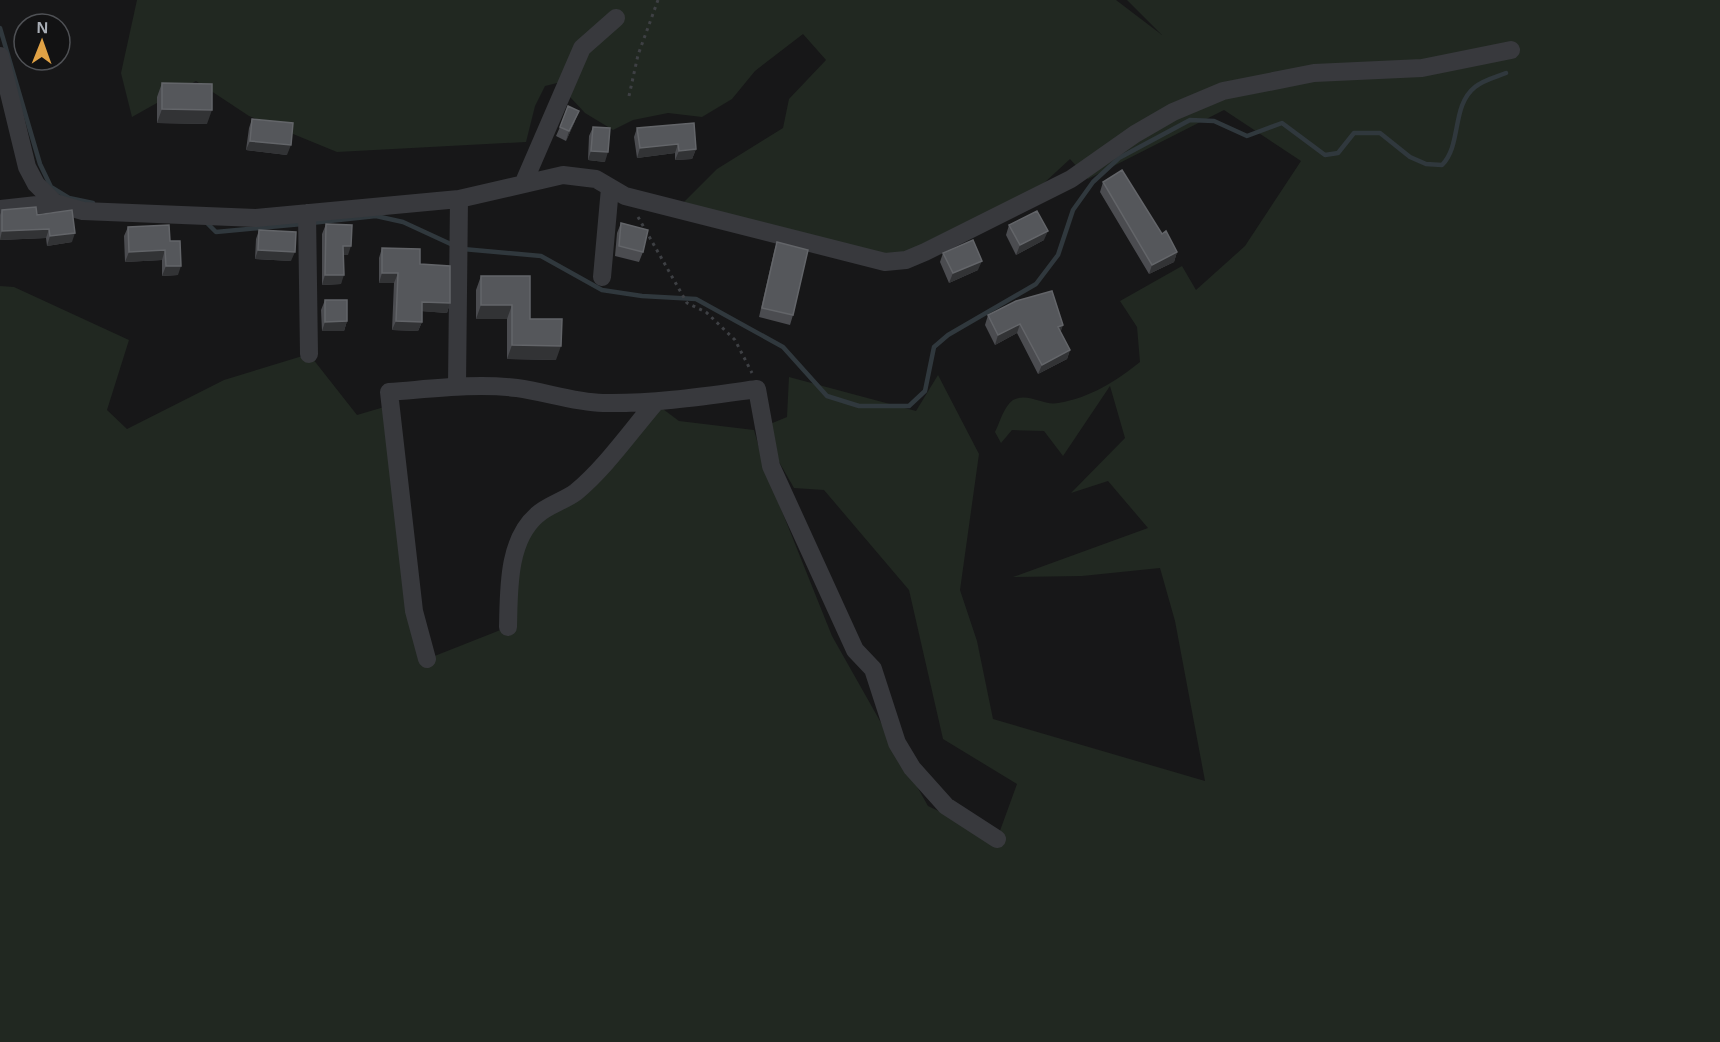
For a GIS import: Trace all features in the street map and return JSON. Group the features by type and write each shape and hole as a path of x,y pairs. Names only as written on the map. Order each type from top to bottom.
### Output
{"street":[{"path":"524,182 582,48 616,18"},
{"path":"0,209 55,203 83,212 256,218 459,199 524,182 563,175 596,179 618,192 885,262 906,260 1071,179 1173,112 1223,91 1314,73 1422,68 1510,50"},
{"path":"0,56 27,167 36,184 55,203"},
{"path":"602,277 618,192"},
{"path":"457,386 459,199"},
{"path":"307,213 309,354"},
{"path":"427,659 414,611 389,392 457,386 516,388 600,403 655,403 757,389 771,466 855,650 873,669 897,743 912,768 946,806 998,840"},
{"path":"508,627 510,582 516,551 525,528 538,514 575,492 655,403"}],"path":[{"path":"629,96 638,55 658,0"},
{"path":"618,192 687,303 706,312 735,340 746,357 757,389"}],"shaded area":[{"path":"137,0 1116,0 1162,35 1127,0 1720,0 1720,1042 0,1042 0,286 14,287 129,340 107,410 127,429 224,380 309,354 357,415 391,405 427,659 508,627 519,544 655,403 679,421 754,430 765,469 832,636 928,806 997,839 1017,784 943,739 909,590 824,490 794,488 778,460 770,424 787,417 789,377 916,411 938,375 979,454 960,590 977,641 993,719 1205,781 1175,621 1160,568 1082,576 1013,577 1148,528 1108,481 1071,493 1125,438 1110,386 1063,456 1044,431 1012,430 1001,443 995,432 1005,410 1013,400 1030,398 1047,403 1070,401 1102,388 1140,362 1137,327 1120,301 1182,266 1196,290 1245,246 1301,161 1224,110 1088,179 1070,159 1043,184 906,260 677,209 717,169 783,128 789,99 826,60 803,34 755,71 732,99 702,117 668,113 633,120 613,130 585,113 557,83 545,86 535,106 526,142 337,152 249,116 196,81 132,117 121,73"}],"building":[{"path":"162,83 212,84 212,110 162,109"},
{"path":"568,106 579,111 569,131 560,127"},
{"path":"252,119 293,123 291,145 250,141"},
{"path":"694,123 696,149 679,151 678,144 640,148 637,128"},
{"path":"593,127 610,128 608,152 591,151"},
{"path":"1122,170 1162,234 1166,231 1177,252 1152,265 1103,182"},
{"path":"36,207 37,215 72,210 75,233 50,236 49,229 2,231 2,210"},
{"path":"1037,211 1048,231 1020,245 1009,225"},
{"path":"621,223 648,230 643,252 619,246"},
{"path":"326,224 352,225 351,246 343,246 344,275 325,275"},
{"path":"169,225 170,241 180,241 181,266 166,266 165,250 129,252 128,227"},
{"path":"259,230 296,232 295,252 258,250"},
{"path":"973,240 982,261 953,273 943,253"},
{"path":"777,242 808,250 793,315 762,308"},
{"path":"382,248 420,249 420,264 450,266 450,303 422,302 422,322 396,321 398,273 382,273"},
{"path":"481,276 530,276 530,319 562,319 561,346 512,345 512,305 481,305"},
{"path":"1052,291 1063,325 1058,327 1070,350 1042,365 1020,324 998,335 988,315 1016,301"},
{"path":"325,300 347,300 347,321 325,322"}],"waterway":[{"path":"0,28 40,164 51,187 69,198 93,203"},
{"path":"463,249 541,256 602,290 642,296 696,299 783,347 827,396 859,406 909,406 925,391 934,347 948,335 1036,284 1058,255 1073,210 1093,182 1119,158 1190,120 1214,121 1247,136 1282,123 1325,155 1338,153 1354,133 1380,133 1410,157 1426,164 1442,165 1452,147 1459,115 1468,95 1482,82 1506,73"},
{"path":"311,223 376,216 403,222 455,246"},
{"path":"205,221 216,232 302,224"}]}
